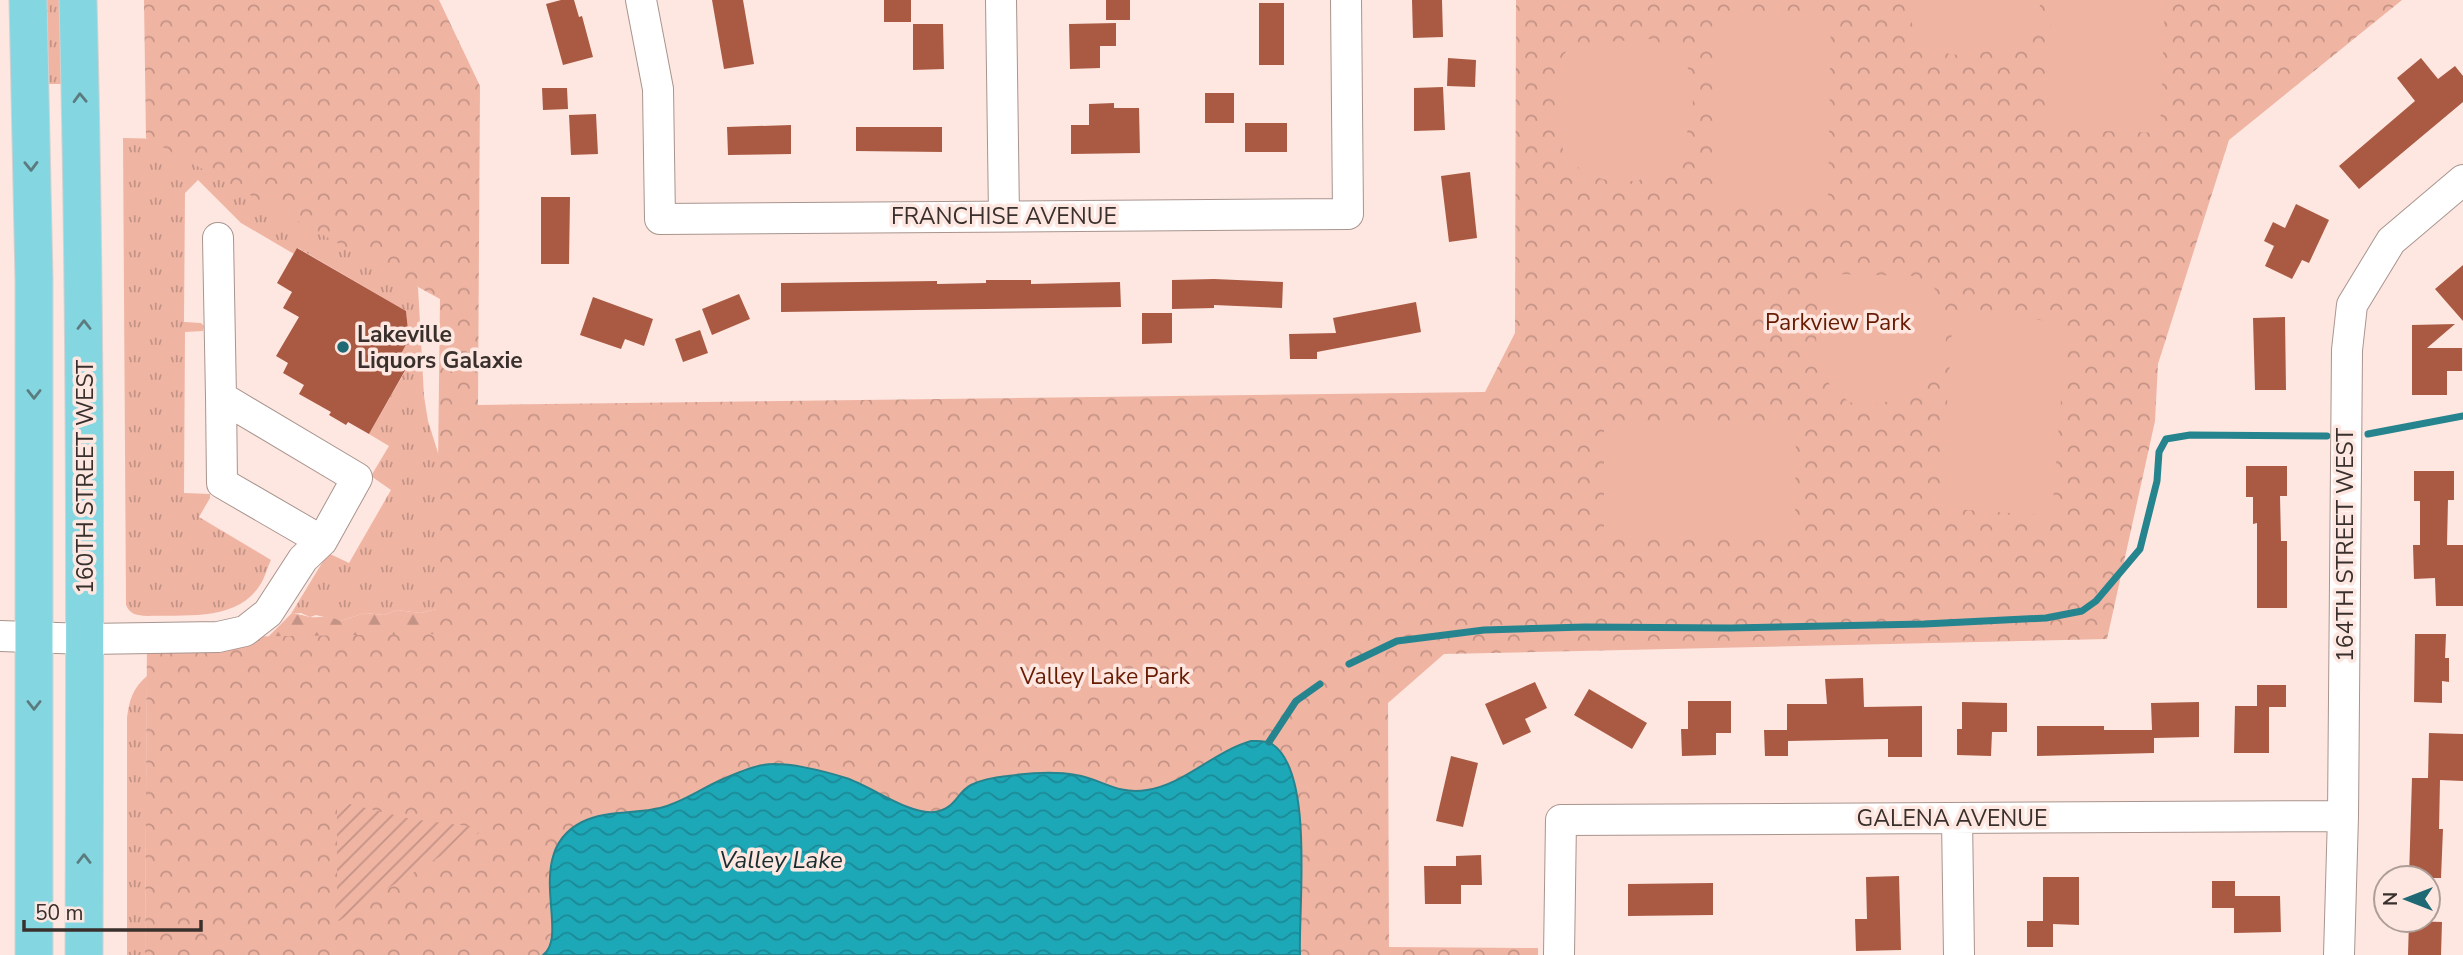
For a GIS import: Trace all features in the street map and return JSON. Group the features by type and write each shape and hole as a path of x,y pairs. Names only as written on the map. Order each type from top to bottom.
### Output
{"main road":[{"path":"28,0 34,279 17,636 34,955"},
{"name":"160TH STREET WEST","path":"78,0 83,198 86,639 84,955"}],"street":[{"name":"FRANCHISE AVENUE","path":"641,0 658,89 660,219 1348,214 1346,0"},
{"path":"1001,0 1004,216"},
{"name":"164TH STREET WEST","path":"2339,955 2343,816 2347,350 2352,305 2391,241 2463,180"},
{"path":"218,238 222,483 322,541"},
{"path":"17,636 86,639 218,637 245,631 268,613 303,559 322,541 357,478 221,397"},
{"name":"GALENA AVENUE","path":"1559,955 1561,820 2343,816"},
{"path":"1957,818 1959,955"}],"green space":[{"path":"44,0 62,0 65,84 47,84"},
{"name":"Valley Lake Park","path":"144,0 439,0 480,86 478,405 1485,392 1515,333 1516,0 2402,0 2229,140 2158,364 2155,421 2107,639 1444,654 1388,703 1389,947 1538,948 1538,955 145,955 147,638 436,634 440,299 146,138"},
{"path":"1908,0 2043,0 2026,28 2011,42 1988,51 1955,55 1931,47 1921,39 1914,29"},
{"path":"2051,0 2165,0 2160,133 2047,129"},
{"path":"1717,11 1831,11 1828,204 1713,203"},
{"path":"1650,39 1678,54 1691,79 1692,112 1683,144 1666,167 1651,176 1633,181 1597,178 1582,170 1569,158 1561,143 1558,125 1560,61 1573,44"},
{"path":"123,138 211,140 418,287 424,396 428,421 439,456 437,609 420,613 397,610 384,615 365,613 340,621 316,615 310,617 301,613 291,614 328,553 349,563 391,490 371,476 389,446 369,434 411,361 401,354 409,339 406,311 298,248 294,254 241,223 198,180 185,193 184,322 201,323 204,326 203,331 185,332 184,493 210,494 199,517 271,560 262,582 250,597 224,611 147,616 134,614 126,605"},
{"name":"Parkview Park","path":"1832,274 1916,276 1934,288 1944,305 1947,328 1944,358 1917,393 1868,407 1849,402 1832,388 1821,371 1816,348 1818,285"},
{"path":"1953,314 2067,322 2052,516 1940,508"},
{"path":"1604,426 1796,427 1795,540 1604,539"},
{"path":"440,606 517,632 269,657 269,636 291,614 328,617 340,621 365,613 384,615 397,610 420,613"},
{"path":"147,676 145,955 127,955 127,718 132,695"},
{"path":"341,802 411,819 476,827 479,828 479,833 339,921 335,919 337,809"}],"water":[{"name":"Valley Lake","path":"1251,741 1272,744 1285,759 1294,782 1301,843 1300,955 543,955 550,945 552,930 550,872 554,853 564,836 591,818 668,806 753,767 782,764 827,772 856,782 913,809 934,812 947,808 966,788 975,783 1024,774 1068,774 1136,791 1161,787 1187,775 1224,752"}],"building":[{"path":"574,0 579,17 582,16 593,57 563,65 546,4"},
{"path":"712,0 743,0 754,64 724,69"},
{"path":"884,0 911,0 911,22 884,22"},
{"path":"1106,0 1130,0 1130,20 1106,20"},
{"path":"1412,0 1442,0 1443,37 1413,38"},
{"path":"1259,3 1284,3 1284,65 1259,65"},
{"path":"1116,23 1116,46 1100,46 1100,68 1070,69 1069,24"},
{"path":"913,24 943,24 944,69 913,70"},
{"path":"1448,58 1476,60 1475,87 1447,86"},
{"path":"2421,58 2438,79 2455,66 2463,76 2463,102 2359,189 2339,166 2415,101 2397,78"},
{"path":"1443,87 1445,130 1414,131 1414,88"},
{"path":"542,88 567,88 568,109 543,110"},
{"path":"1205,93 1234,93 1234,123 1205,123"},
{"path":"1114,103 1114,108 1139,108 1140,153 1071,154 1071,125 1089,125 1089,104"},
{"path":"596,114 598,154 571,155 569,115"},
{"path":"1245,123 1287,123 1287,152 1245,152"},
{"path":"791,125 791,154 728,155 727,127"},
{"path":"856,127 942,127 942,152 856,151"},
{"path":"1470,172 1477,238 1449,242 1441,176"},
{"path":"541,197 570,197 569,264 541,264"},
{"path":"2296,204 2329,220 2309,263 2302,260 2292,279 2265,266 2274,246 2264,241 2273,222 2285,228"},
{"name":"Lakeville Liquors Galaxie","path":"297,248 406,311 409,339 401,354 411,360 369,434 348,422 346,425 329,415 331,412 299,394 304,385 283,373 288,363 276,356 299,317 283,308 292,292 277,283"},
{"path":"2463,265 2463,321 2435,289"},
{"path":"986,280 1031,280 1031,284 1120,282 1121,307 781,312 781,283 937,281 937,284 986,283"},
{"path":"1172,280 1283,282 1282,308 1214,305 1214,308 1172,309"},
{"path":"739,294 750,319 712,335 702,309"},
{"path":"593,297 653,319 644,346 625,339 621,349 580,335"},
{"path":"1416,302 1421,332 1317,352 1317,359 1290,359 1289,334 1336,333 1333,318"},
{"path":"1142,313 1172,313 1172,343 1142,344"},
{"path":"2285,317 2286,390 2255,390 2253,318"},
{"path":"2455,324 2427,348 2462,348 2462,371 2447,371 2447,395 2412,395 2412,325"},
{"path":"700,330 708,353 683,362 675,339"},
{"path":"2246,466 2287,466 2287,496 2280,496 2281,541 2287,541 2287,608 2257,608 2257,523 2253,524 2253,497 2246,497"},
{"path":"2414,471 2454,471 2454,500 2448,500 2447,545 2463,545 2463,606 2436,606 2435,578 2414,579 2413,545 2420,545 2420,501 2414,501"},
{"path":"2415,634 2446,634 2445,658 2449,658 2449,682 2442,681 2442,703 2414,702"},
{"path":"1863,678 1864,707 1922,706 1922,757 1888,757 1888,739 1788,741 1788,756 1765,756 1764,730 1787,730 1787,704 1827,704 1825,679"},
{"path":"1535,682 1547,708 1525,719 1531,732 1503,745 1485,704"},
{"path":"2257,685 2286,685 2286,707 2269,707 2269,753 2234,753 2235,706 2257,706"},
{"path":"1589,689 1647,723 1632,749 1574,715"},
{"path":"1688,701 1731,701 1731,733 1716,733 1716,755 1682,756 1681,729 1688,729"},
{"path":"1962,702 2007,703 2007,732 1992,732 1991,756 1957,755 1957,729 1962,729"},
{"path":"2199,702 2199,737 2154,738 2154,753 2037,756 2037,726 2104,726 2104,730 2152,730 2151,703"},
{"path":"2429,733 2463,734 2463,781 2440,780 2442,864 2409,864 2412,778 2428,778"},
{"path":"1451,756 1478,763 1463,827 1436,821"},
{"path":"1481,855 1482,885 1461,885 1461,904 1425,904 1424,866 1456,866 1456,856"},
{"path":"1899,876 1901,950 1856,951 1855,919 1867,919 1866,877"},
{"path":"2043,877 2079,877 2079,925 2053,924 2053,947 2027,947 2027,921 2043,921"},
{"path":"2212,881 2235,881 2235,896 2280,896 2281,932 2234,933 2234,908 2212,908"},
{"path":"1713,883 1713,915 1628,916 1628,884"},
{"path":"2409,934 2442,934 2441,955 2408,955"}],"waterway":[{"path":"2368,434 2463,416"},
{"path":"1349,664 1397,641 1484,630 1924,624 2046,618 2082,611 2096,601 2140,549 2157,481 2159,452 2166,439 2190,435 2327,436"},
{"path":"1269,742 1296,701 1320,684"}],"place":[{"name":"Lakeville Liquors Galaxie","path":"343,347"}]}
